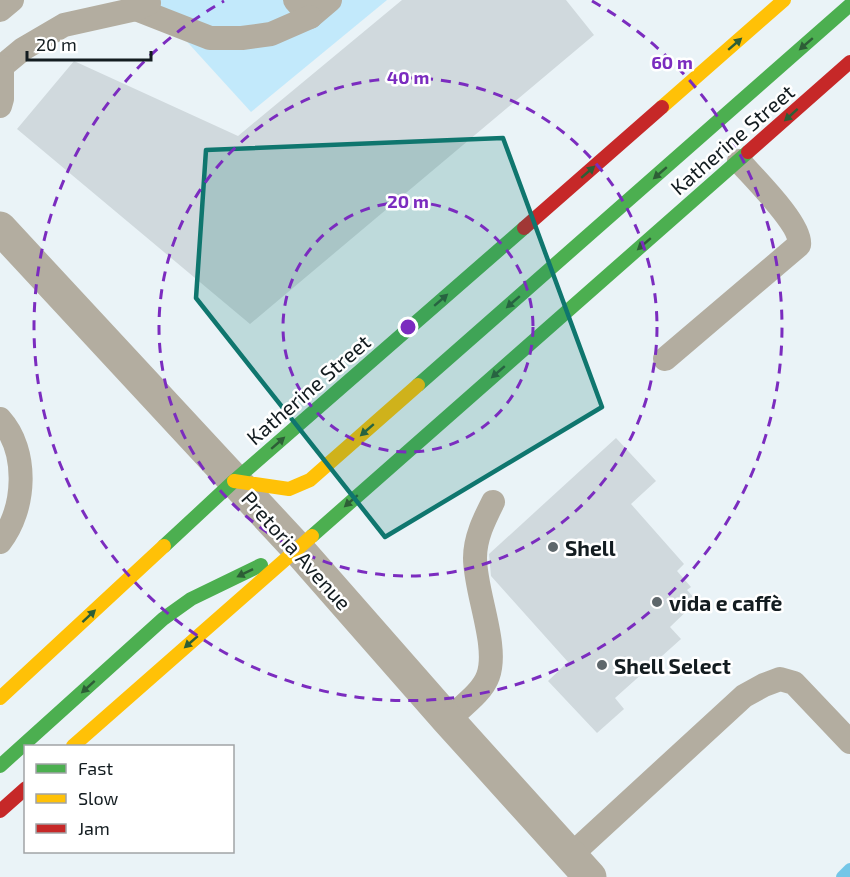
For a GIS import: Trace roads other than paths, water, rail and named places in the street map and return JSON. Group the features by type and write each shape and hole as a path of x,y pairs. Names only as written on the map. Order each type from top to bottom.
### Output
{"main road":[{"name":"Katherine Street","path":"0,698 234,481 784,0"},
{"path":"234,481 289,489 310,480 850,5"},
{"name":"Katherine Street","path":"75,745 850,62"},
{"path":"0,766 191,599 297,548"},
{"path":"0,811 24,790"}],"street":[{"name":"Pretoria Avenue","path":"0,228 297,548 580,866"}],"lane":[{"path":"0,10 12,0"},
{"path":"0,106 2,99 1,68 23,49 64,25 147,4 210,38 243,38 271,34 303,8 330,0"},
{"path":"665,359 799,244 795,224 739,161"},
{"path":"0,419 14,444 19,460 20,479 17,510 0,542"},
{"path":"448,720 479,690 489,675 491,660 489,643 477,586 475,558 477,541 493,502"},
{"path":"580,866 744,696 764,685 780,679 794,683 850,742"}],"waterway":[{"path":"842,877 850,869"}],"place":[{"name":"Shell","path":"553,547"},
{"name":"vida e caffè","path":"657,602"},
{"name":"Shell Select","path":"602,665"}]}
